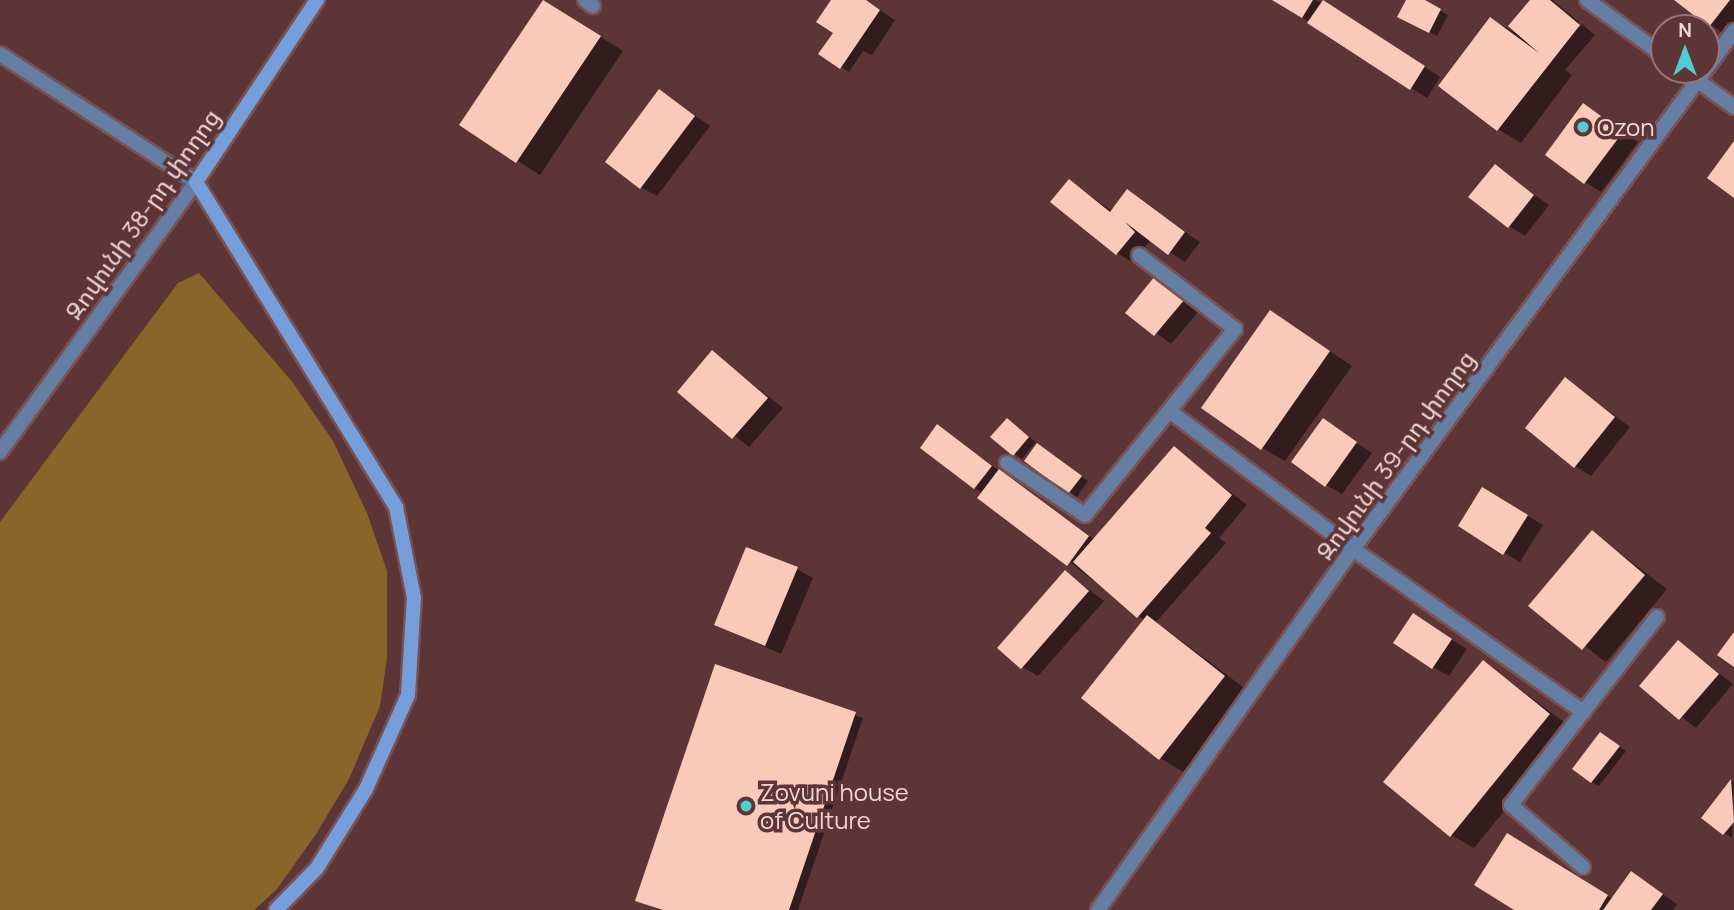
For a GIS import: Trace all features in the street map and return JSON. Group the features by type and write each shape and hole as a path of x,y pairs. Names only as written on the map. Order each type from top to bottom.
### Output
{"street":[{"name":"Զովունի 38-րդ փողոց","path":"0,452 196,182 317,0"},
{"path":"1587,0 1650,46"},
{"name":"Զովունի 39-րդ փողոց","path":"1720,50 1734,31"},
{"path":"0,54 196,182 396,507 414,598 408,695 366,789 324,857 276,910"},
{"name":"Զովունի 39-րդ փողոց","path":"1098,910 1353,549 1696,84"},
{"path":"1702,84 1734,107"},
{"path":"1007,463 1085,515 1171,412 1235,329 1139,255"},
{"path":"1171,412 1353,549 1584,712"},
{"path":"1584,867 1511,806 1657,617"}],"shaded area":[{"path":"199,273 293,383 333,441 367,513 387,571 387,658 380,706 349,779 316,834 277,889 254,910 0,910 0,522 178,283"}],"building":[{"path":"543,0 601,36 516,163 459,125"},
{"path":"831,0 866,0 880,10 840,69 818,54 833,33 816,22"},
{"path":"1272,0 1313,0 1302,18"},
{"path":"1323,0 1425,66 1410,90 1307,23"},
{"path":"1406,0 1425,0 1441,9 1429,33 1397,17"},
{"path":"1530,0 1550,0 1580,25 1497,131 1438,86 1490,17 1539,53 1508,26"},
{"path":"1674,0 1730,0 1719,14 1692,14"},
{"path":"659,89 695,116 640,189 605,162"},
{"path":"1583,103 1623,132 1584,184 1545,155"},
{"path":"1734,141 1734,198 1707,178"},
{"path":"1495,164 1534,195 1508,228 1468,197"},
{"path":"1069,179 1110,212 1127,189 1185,232 1168,255 1125,222 1135,232 1116,255 1050,202"},
{"path":"1155,276 1185,299 1154,336 1125,313"},
{"path":"1270,310 1330,351 1261,450 1201,408"},
{"path":"712,350 768,398 732,439 677,392"},
{"path":"1565,377 1615,417 1574,468 1525,428"},
{"path":"1007,418 1029,437 1013,456 990,437"},
{"path":"1323,418 1357,442 1325,487 1291,462"},
{"path":"937,424 992,466 974,489 920,448"},
{"path":"1037,443 1082,476 1068,494 1024,461"},
{"path":"1174,446 1232,495 1205,528 1211,533 1137,618 1073,562"},
{"path":"999,469 1089,536 1067,566 977,498"},
{"path":"1482,487 1528,515 1503,555 1458,526"},
{"path":"1592,530 1645,575 1582,650 1528,606"},
{"path":"746,547 798,567 765,646 714,625"},
{"path":"1065,570 1089,591 1021,669 997,648"},
{"path":"1413,613 1452,639 1432,669 1393,643"},
{"path":"1147,615 1225,676 1159,760 1081,698"},
{"path":"1734,632 1734,667 1717,655"},
{"path":"1678,640 1719,674 1679,720 1639,686"},
{"path":"1483,660 1550,714 1450,837 1383,782"},
{"name":"Zovuni house of Culture","path":"715,664 856,712 789,910 663,910 635,901"},
{"path":"1600,732 1620,746 1591,783 1572,769"},
{"path":"1731,779 1734,822 1723,835 1701,818"},
{"path":"1507,833 1608,895 1599,910 1514,910 1474,885"},
{"path":"1631,871 1663,894 1651,910 1603,910"}],"place":[{"name":"Ozon","path":"1583,127"},
{"name":"Zovuni house of Culture","path":"746,806"}]}
